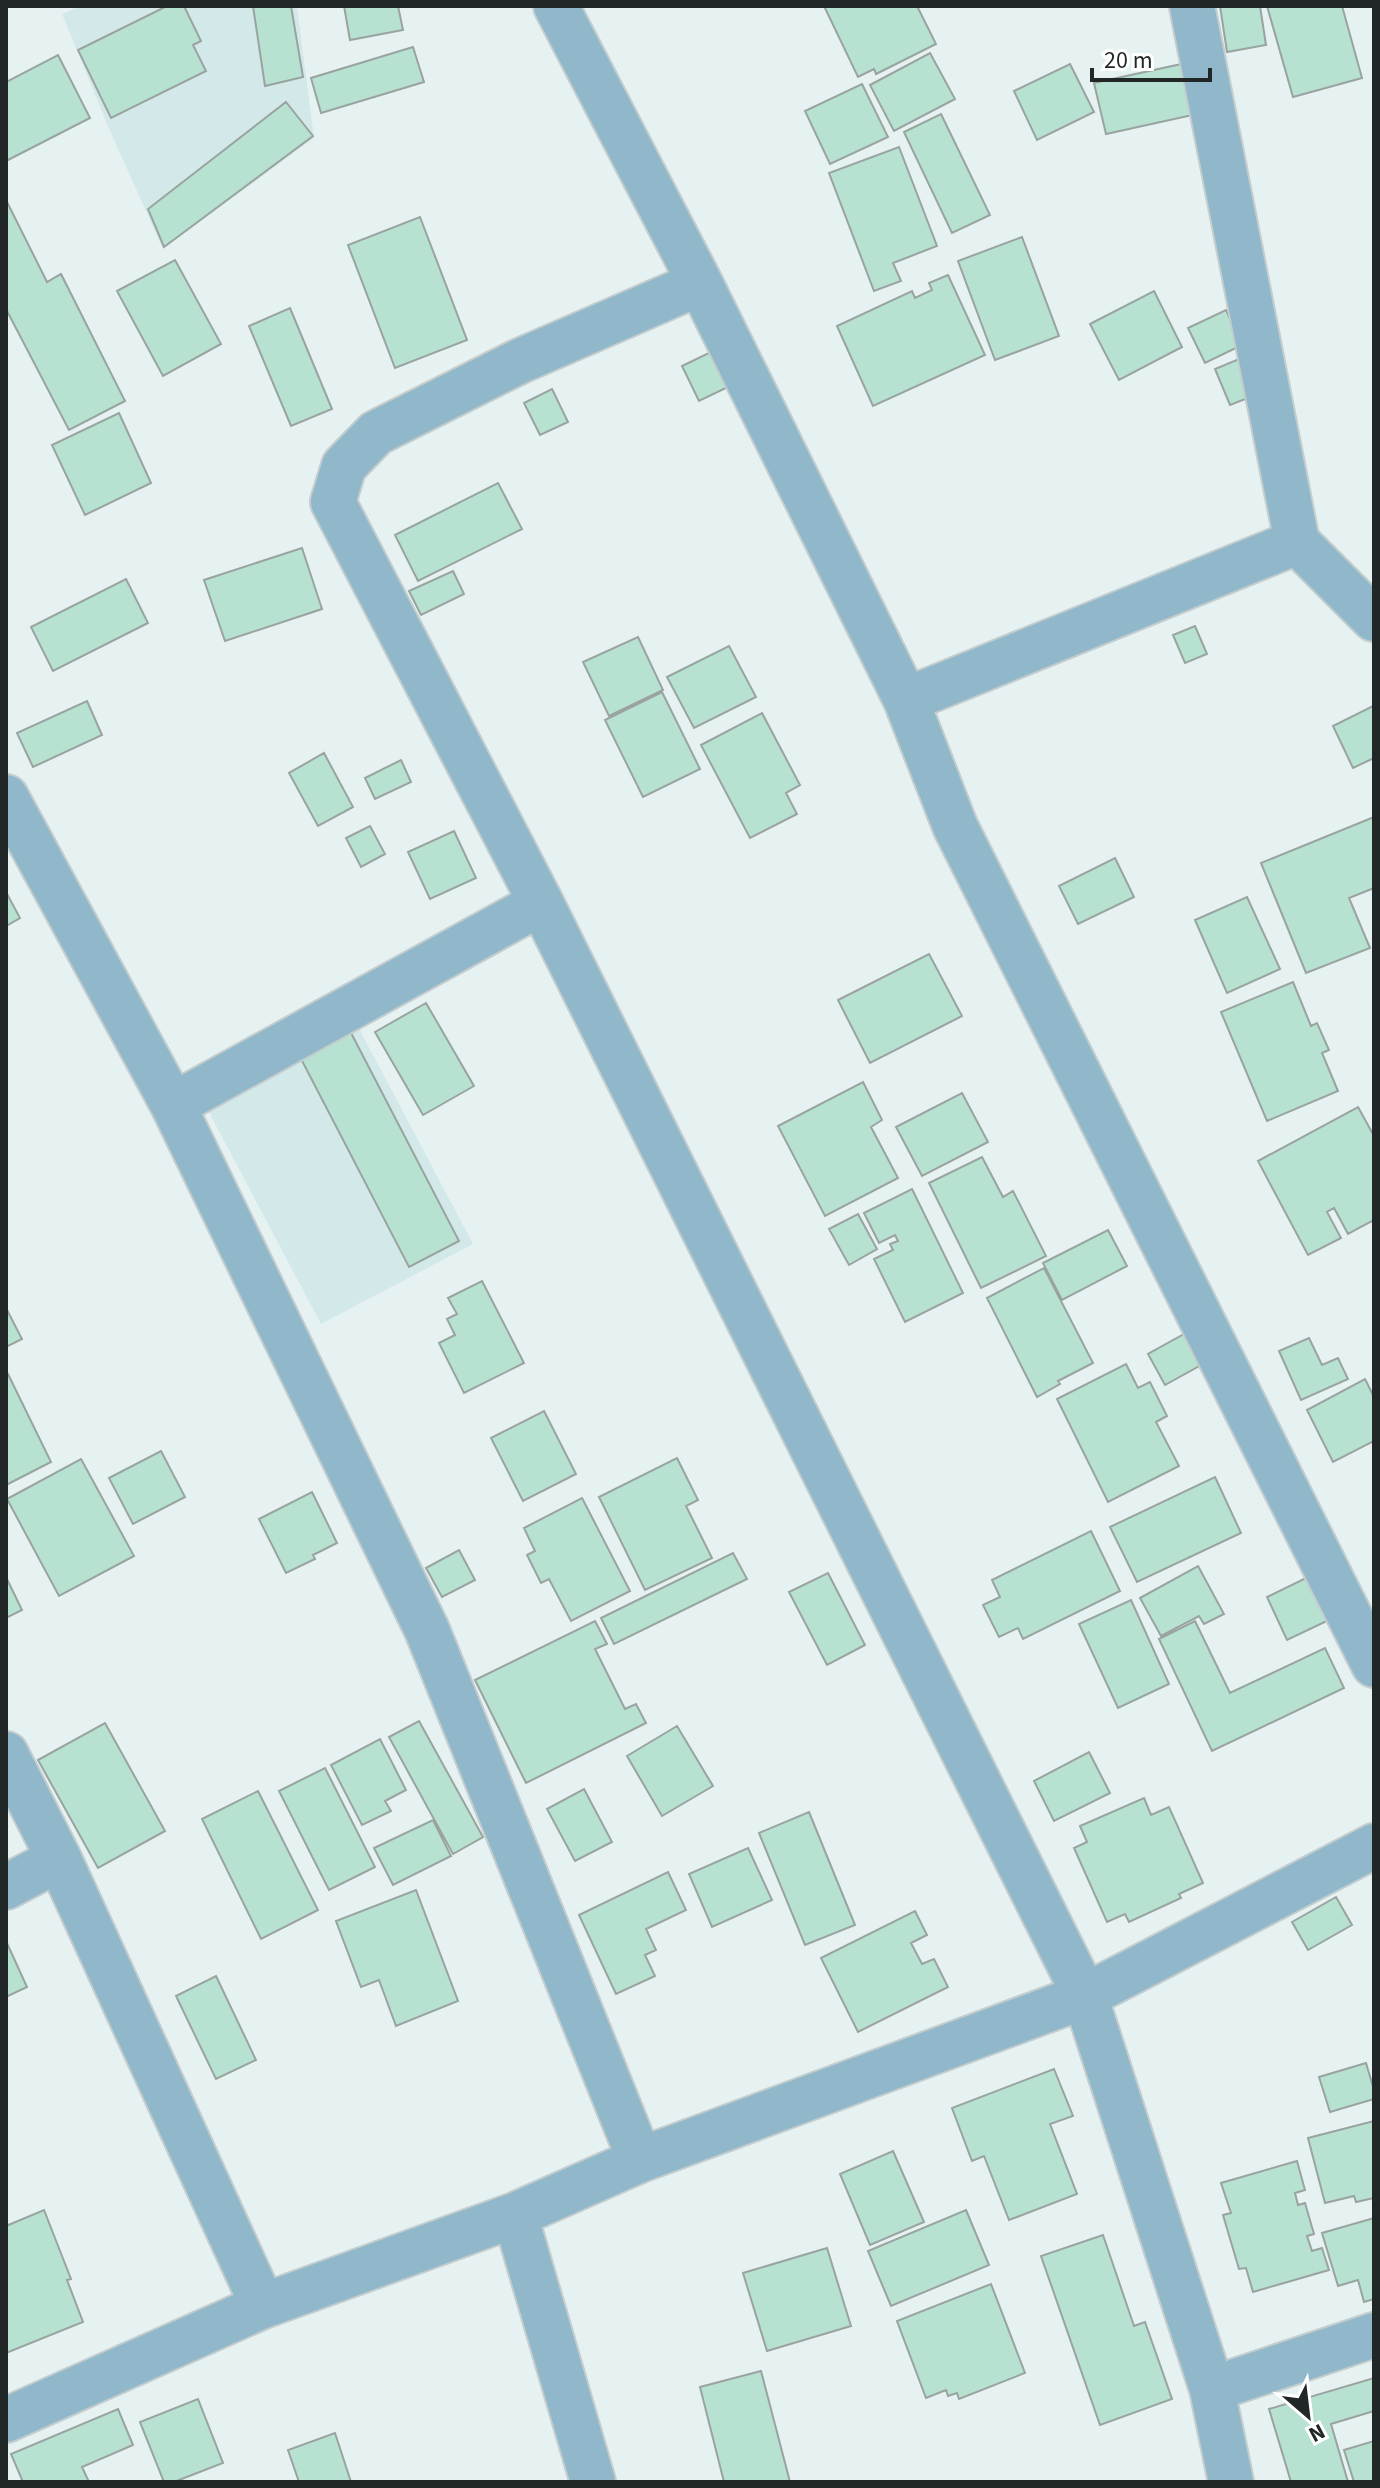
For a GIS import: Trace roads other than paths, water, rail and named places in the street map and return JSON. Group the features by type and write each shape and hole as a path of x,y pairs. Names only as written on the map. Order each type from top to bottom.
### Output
{"street":[{"path":"1192,6 1297,542 1374,619"},
{"path":"561,7 906,700 955,826 1374,1665"},
{"path":"700,283 520,361 376,433 344,466 333,502 541,903 1085,1996 1212,2389 1227,2481"},
{"path":"906,700 1297,542"},
{"path":"11,819 173,1105 427,1630 640,2160"},
{"path":"173,1105 541,903"},
{"path":"6,1754 59,1859 263,2306"},
{"path":"6,2420 263,2306 515,2215 640,2160 1085,1996 1374,1846"},
{"path":"6,1887 59,1859"},
{"path":"515,2215 593,2482"},
{"path":"1212,2389 1374,2335"}]}
